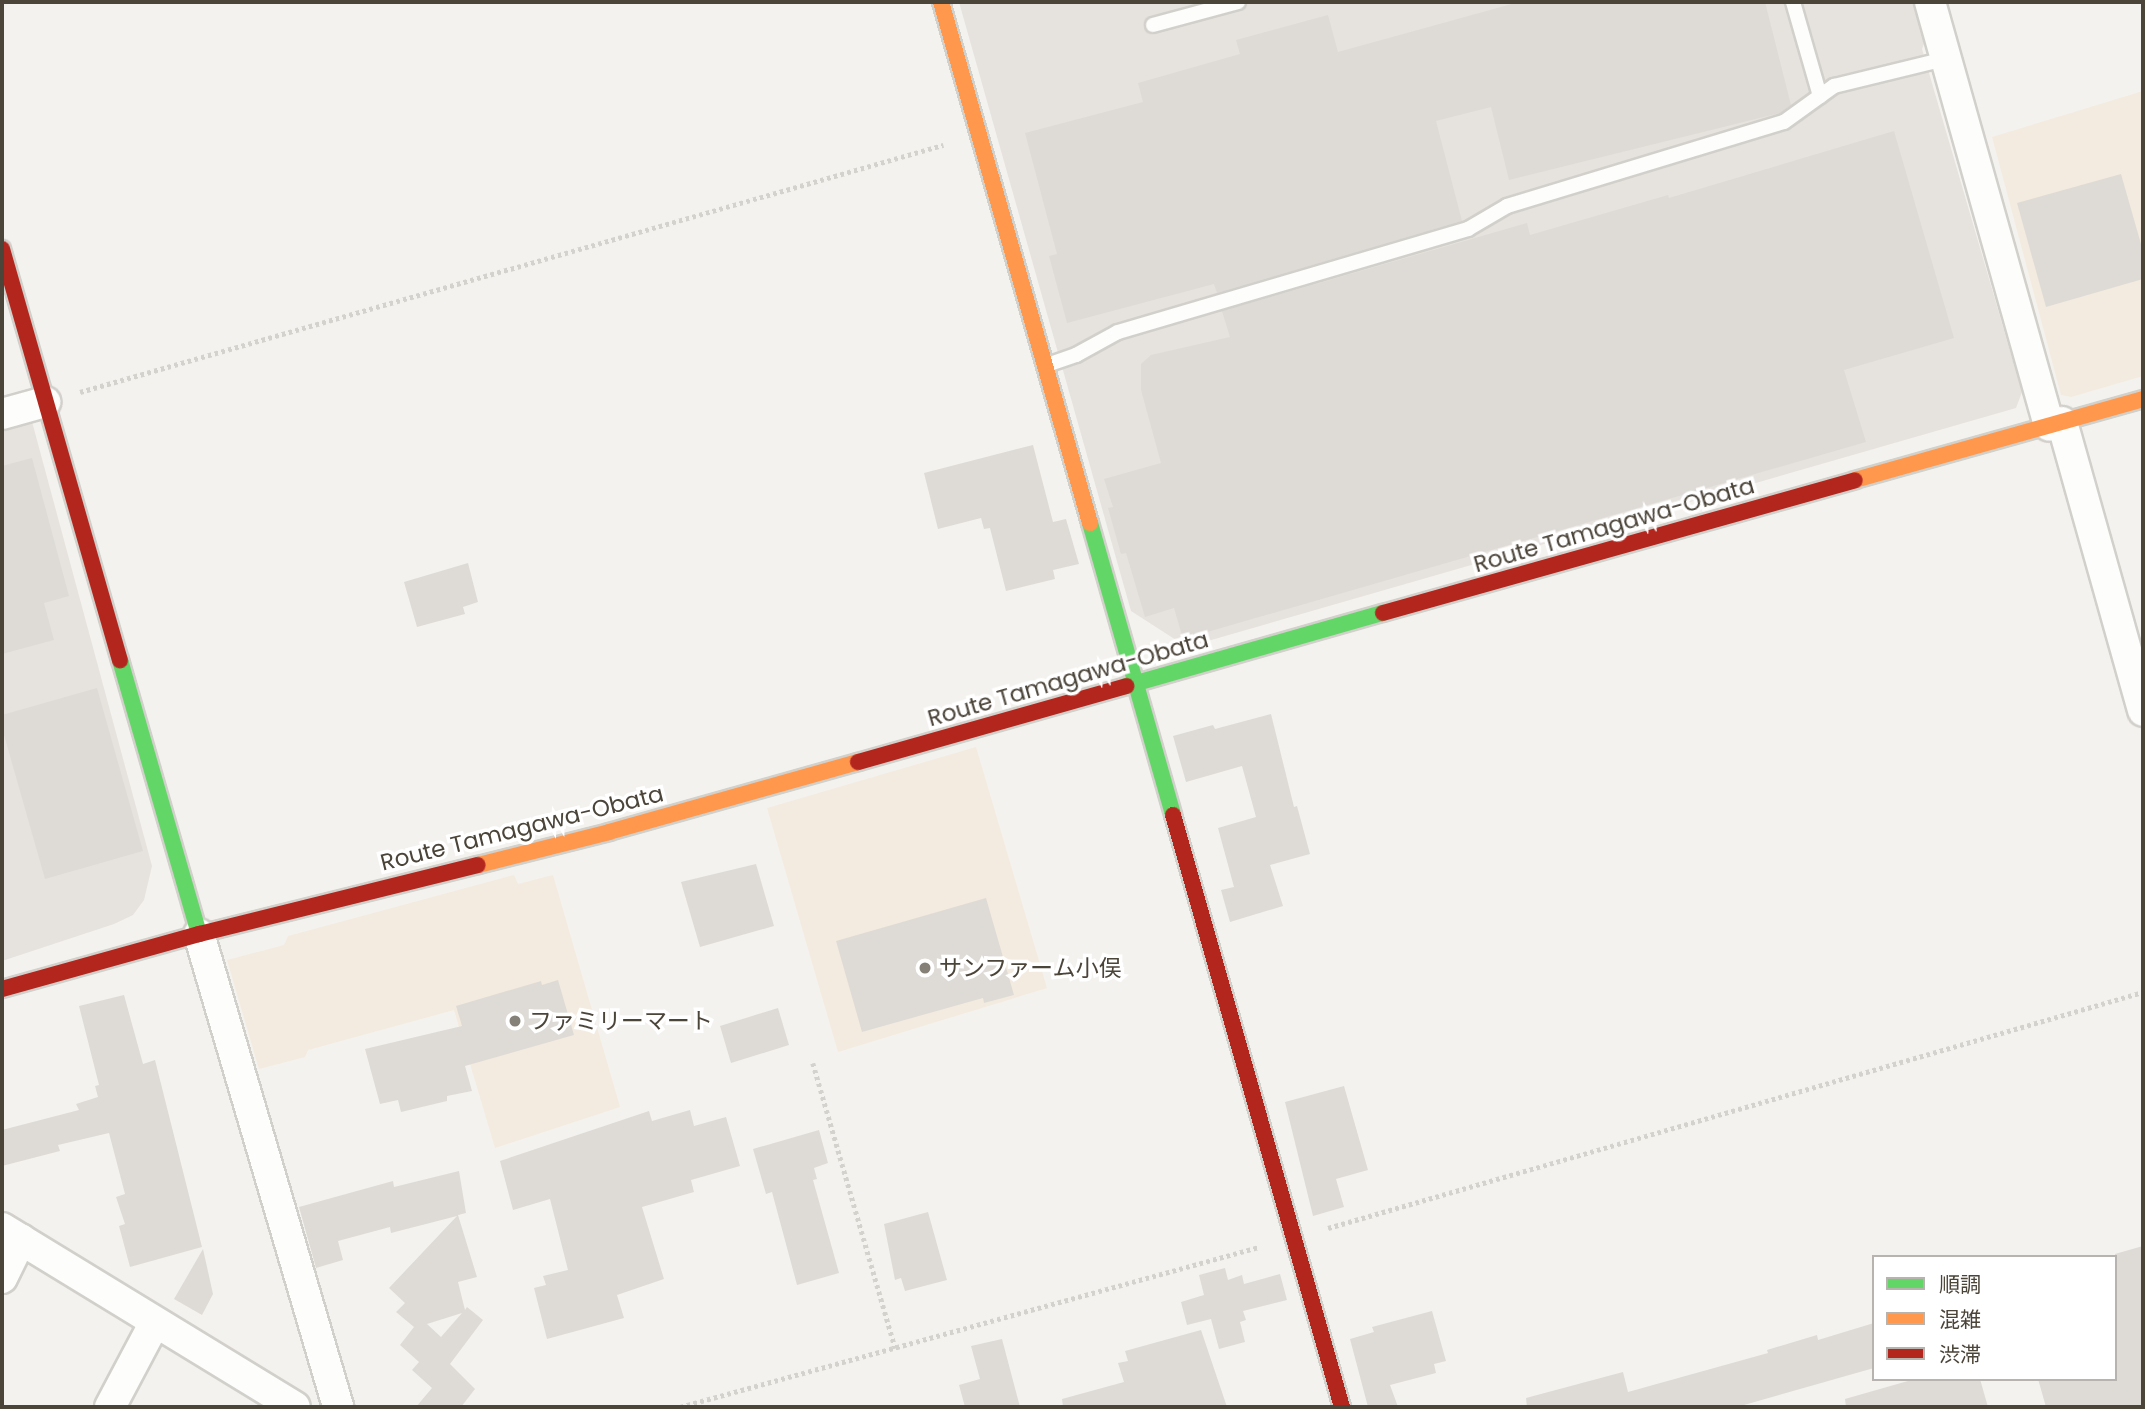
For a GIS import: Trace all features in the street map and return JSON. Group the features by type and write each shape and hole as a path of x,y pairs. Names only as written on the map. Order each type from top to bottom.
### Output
{"main road":[{"path":"941,2 1133,684 1342,1407"},
{"path":"2,249 199,934"},
{"name":"Route Tamagawa-Obata","path":"2,989 199,934 609,832 2143,399"}],"street":[{"path":"1930,2 2143,711"},
{"path":"2,414 45,402"},
{"path":"199,934 338,1407"},
{"path":"2,1278 11,1234 295,1407"},
{"path":"110,1407 155,1322"}],"lane":[{"path":"1153,25 1238,2"},
{"path":"1793,2 1820,96"},
{"path":"1043,366 1076,355 1118,332 1468,229 1507,206 1784,122 1834,86 1945,59"}],"path":[{"path":"45,402 978,134"},
{"path":"680,1407 1295,1237 2143,992"},
{"path":"814,1063 895,1348"}],"shaded area":[{"path":"959,2 1919,2 1928,34 1922,49 2022,392 2016,408 1187,647 1131,611"},
{"path":"2143,91 2143,376 2071,397 2061,395 1992,137"},
{"path":"31,418 152,866 144,900 133,915 114,924 2,961 2,426"},
{"path":"976,747 1047,988 838,1052 767,808"},
{"path":"514,875 518,884 553,875 620,1107 495,1148 454,1010 308,1050 305,1057 259,1069 227,960 284,945 288,936"}],"building":[{"path":"1519,2 1765,2 1791,105 1780,113 1509,180 1491,107 1436,121 1462,221 1217,293 1214,284 1067,323 1049,256 1057,254 1025,133 1143,102 1138,83 1240,54 1236,40 1328,15 1338,52"},
{"path":"1894,131 1954,338 1844,370 1866,442 1183,639 1174,608 1145,617 1126,553 1121,554 1108,508 1113,507 1104,479 1161,463 1141,390 1141,364 1151,355 1230,337 1222,311 1527,223 1530,235 1668,195 1669,198"},
{"path":"2121,174 2143,251 2143,279 2046,307 2017,203"},
{"path":"1033,445 1053,522 1066,519 1079,564 1053,570 1055,579 1006,591 990,528 984,529 981,518 938,529 924,473"},
{"path":"32,458 69,596 44,603 54,640 2,654 2,466"},
{"path":"468,563 478,602 463,607 465,614 417,627 404,582"},
{"path":"97,688 143,851 45,879 2,728 2,715"},
{"path":"1271,714 1294,807 1297,806 1310,854 1270,865 1283,906 1230,922 1221,890 1234,887 1218,828 1256,817 1242,766 1186,782 1173,736 1213,725 1215,729"},
{"path":"756,864 774,926 700,947 681,882"},
{"name":"サンファーム小俣","path":"986,898 1014,995 984,1003 983,998 862,1032 836,941"},
{"path":"558,980 574,1035 465,1066 472,1091 447,1096 447,1101 401,1112 398,1100 380,1104 365,1049 462,1026 456,1006 541,981 542,985"},
{"path":"124,995 143,1064 155,1060 202,1247 130,1267 119,1226 125,1224 116,1197 125,1194 109,1133 58,1145 60,1151 2,1166 2,1130 79,1110 76,1104 98,1097 95,1086 99,1085 79,1006"},
{"path":"778,1008 789,1045 731,1063 720,1026"},
{"path":"1344,1086 1368,1170 1336,1179 1344,1207 1313,1216 1285,1102"},
{"path":"690,1110 694,1126 726,1117 740,1166 691,1180 694,1192 642,1207 664,1279 617,1295 624,1318 547,1339 534,1288 546,1285 543,1276 568,1270 550,1199 513,1210 500,1161 649,1111 652,1121"},
{"path":"819,1130 828,1163 814,1168 817,1179 813,1180 839,1273 797,1285 772,1192 766,1194 753,1149"},
{"path":"459,1171 466,1213 458,1215 477,1277 458,1282 465,1310 467,1307 483,1320 450,1364 475,1389 461,1407 416,1407 432,1388 412,1370 419,1362 400,1345 414,1327 396,1312 405,1303 389,1288 457,1216 391,1233 390,1227 338,1241 343,1260 316,1268 299,1207 393,1181 394,1187","holes":["462,1313 441,1337 427,1324"]},
{"path":"928,1212 947,1280 905,1291 901,1278 895,1280 884,1224"},
{"path":"2143,1246 2143,1407 2046,1407 2039,1381 2117,1381 2115,1254"},
{"path":"203,1249 213,1294 202,1315 174,1299"},
{"path":"1225,1268 1228,1280 1242,1275 1244,1284 1280,1274 1287,1300 1243,1311 1246,1320 1240,1322 1245,1342 1219,1349 1211,1319 1187,1325 1181,1302 1204,1295 1199,1275"},
{"path":"1432,1311 1446,1361 1434,1364 1436,1373 1390,1385 1398,1407 1368,1407 1350,1339 1374,1332 1372,1327"},
{"path":"1872,1324 1872,1369 1737,1407 1527,1407 1526,1398 1623,1372 1628,1392 1768,1353 1767,1350 1817,1335 1818,1340"},
{"path":"1201,1330 1227,1407 1063,1407 1062,1399 1124,1382 1118,1363 1128,1361 1125,1351"},
{"path":"1002,1339 1020,1407 965,1407 959,1385 980,1379 971,1346"},
{"path":"1908,1381 1981,1381 1988,1407 1846,1407 1845,1399"}],"traffic: fast":[{"path":"1090,523 1173,815"},
{"path":"1126,686 1383,613"},
{"path":"120,660 199,934"}],"traffic: slow":[{"path":"941,2 1090,523"},
{"path":"1855,480 2143,399"},
{"path":"478,865 609,832 858,762"}],"traffic: jam":[{"path":"2,249 120,660"},
{"path":"1383,613 1855,480"},
{"path":"858,762 1126,686"},
{"path":"1173,815 1342,1407"},
{"path":"2,989 199,934 478,865"}],"place":[{"name":"サンファーム小俣","path":"925,968"},
{"name":"ファミリーマート","path":"515,1021"}]}
